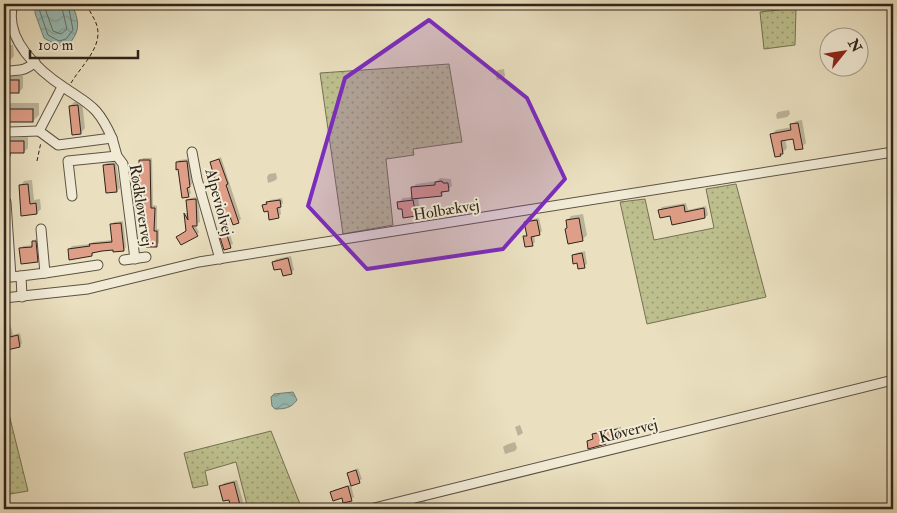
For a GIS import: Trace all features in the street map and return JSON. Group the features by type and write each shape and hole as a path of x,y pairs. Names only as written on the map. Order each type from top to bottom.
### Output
{"street":[{"name":"Rødkløvervej","path":"10,7 16,37 24,49 62,87 86,101 106,124 117,156 123,164 135,259"},
{"path":"4,72 28,69 35,62"},
{"path":"39,131 62,87"},
{"path":"4,134 9,132 39,131 58,145 112,138"},
{"name":"Alpeviolvej","path":"192,152 197,178 220,259"},
{"name":"Holbækvej","path":"4,298 88,289 173,268 220,259 893,152"},
{"path":"72,196 68,161 117,156"},
{"path":"6,202 11,277 98,265"},
{"path":"41,229 45,273"},
{"name":"Rødkløvervej","path":"124,260 146,257"},
{"path":"21,276 22,297"},
{"name":"Kløvervej","path":"370,509 893,380"}],"highlighted area":[{"path":"429,20 527,98 565,179 503,249 367,269 308,206 345,78"}],"green space":[{"path":"796,8 795,45 764,49 760,12"},
{"path":"449,64 462,142 413,149 414,155 386,159 393,225 343,234 320,73"},
{"path":"736,184 766,297 647,324 620,202 645,199 654,240 714,228 706,189"},
{"path":"4,394 28,491 4,495"},
{"path":"271,431 302,509 248,509 236,462 205,471 208,485 193,488 184,453"}],"water":[{"path":"35,4 72,4 78,25 76,34 69,44 58,46 44,38 35,13"},
{"path":"293,392 297,400 292,405 279,409 275,409 272,406 271,397 274,394"}],"building":[{"path":"4,80 19,80 19,93 4,93"},
{"path":"78,105 81,134 72,135 69,106"},
{"path":"4,109 33,109 33,122 4,122"},
{"path":"798,123 803,149 795,150 793,139 781,141 783,154 775,157 770,134 791,130 790,124"},
{"path":"9,141 24,141 24,153 10,153 10,156 4,156 4,143 9,143"},
{"path":"219,159 239,223 233,225 229,214 225,215 210,162"},
{"path":"139,160 150,160 151,208 155,208 154,231 157,231 157,247 146,247 147,224 144,224 144,200 140,200"},
{"path":"187,161 190,187 187,188 189,197 182,198 176,162"},
{"path":"114,164 117,192 106,193 103,165"},
{"path":"442,181 443,183 448,183 449,191 441,192 442,196 412,199 411,187 435,185 435,182"},
{"path":"28,184 30,204 36,203 37,214 21,216 19,185"},
{"path":"196,199 197,226 192,226 198,236 181,245 176,237 186,231 184,213 188,220 186,200"},
{"path":"280,200 281,207 277,208 279,218 269,220 268,211 264,212 262,205 267,204 266,202"},
{"path":"413,200 416,216 403,218 402,209 398,209 397,202"},
{"path":"684,205 685,212 704,208 705,218 672,225 670,216 660,218 658,210"},
{"path":"579,218 583,241 568,244 565,229 567,228 566,220"},
{"path":"537,220 540,235 531,237 533,246 525,247 523,236 527,236 524,222"},
{"path":"121,223 124,251 102,251 92,253 92,256 69,260 68,249 90,246 89,244 112,242 110,224"},
{"path":"225,229 231,248 224,250 218,231"},
{"path":"32,241 36,241 38,262 21,264 19,248 32,247"},
{"path":"582,253 585,268 578,269 577,263 573,264 572,255"},
{"path":"288,258 292,274 283,276 281,269 274,270 272,262"},
{"path":"6,319 10,337 18,335 20,347 7,350 4,337 4,320"},
{"path":"618,429 621,438 588,449 587,441 593,439 592,434"},
{"path":"356,470 360,483 351,486 347,473"},
{"path":"234,482 241,509 231,509 229,500 223,501 219,486"},
{"path":"348,486 352,501 343,503 342,498 333,501 330,492"}]}
